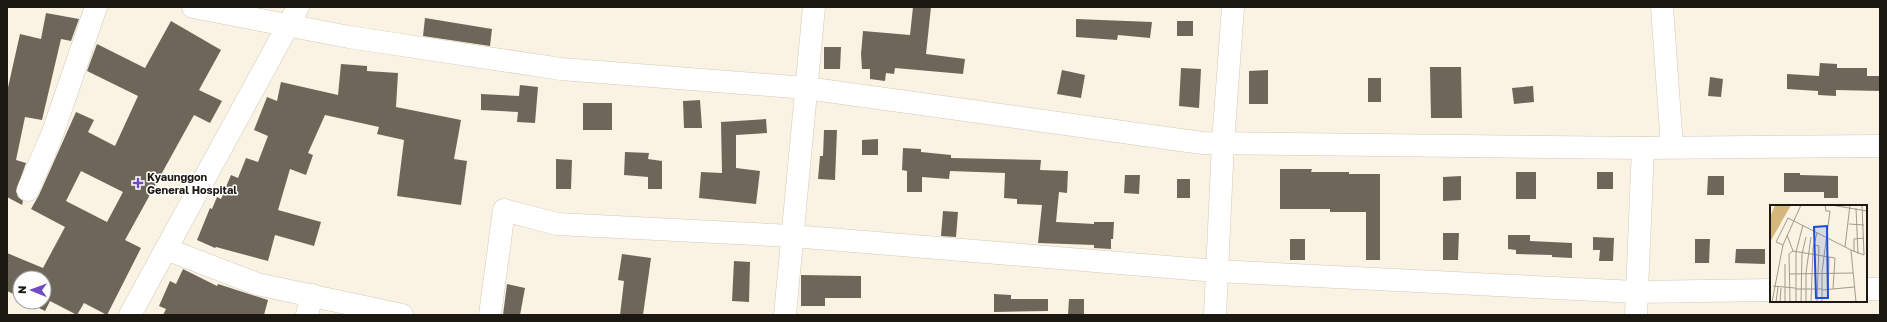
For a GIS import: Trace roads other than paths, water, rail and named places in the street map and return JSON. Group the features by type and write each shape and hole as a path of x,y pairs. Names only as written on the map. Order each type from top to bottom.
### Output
{"street":[{"path":"28,190 52,135 96,7"},
{"path":"193,7 288,26 561,69 806,88 1202,143 1643,148 1880,146"},
{"path":"130,315 298,7"},
{"path":"785,315 814,7"},
{"path":"1214,315 1223,143 1233,7"},
{"path":"1662,7 1672,147"},
{"path":"1636,315 1643,148"},
{"path":"490,315 504,210 557,224 792,236 1216,271 1636,292 1770,290"},
{"path":"166,249 309,305 402,315"},
{"path":"1867,289 1880,288"}],"place":[{"name":"Kyaunggon General Hospital","path":"138,183"}]}
